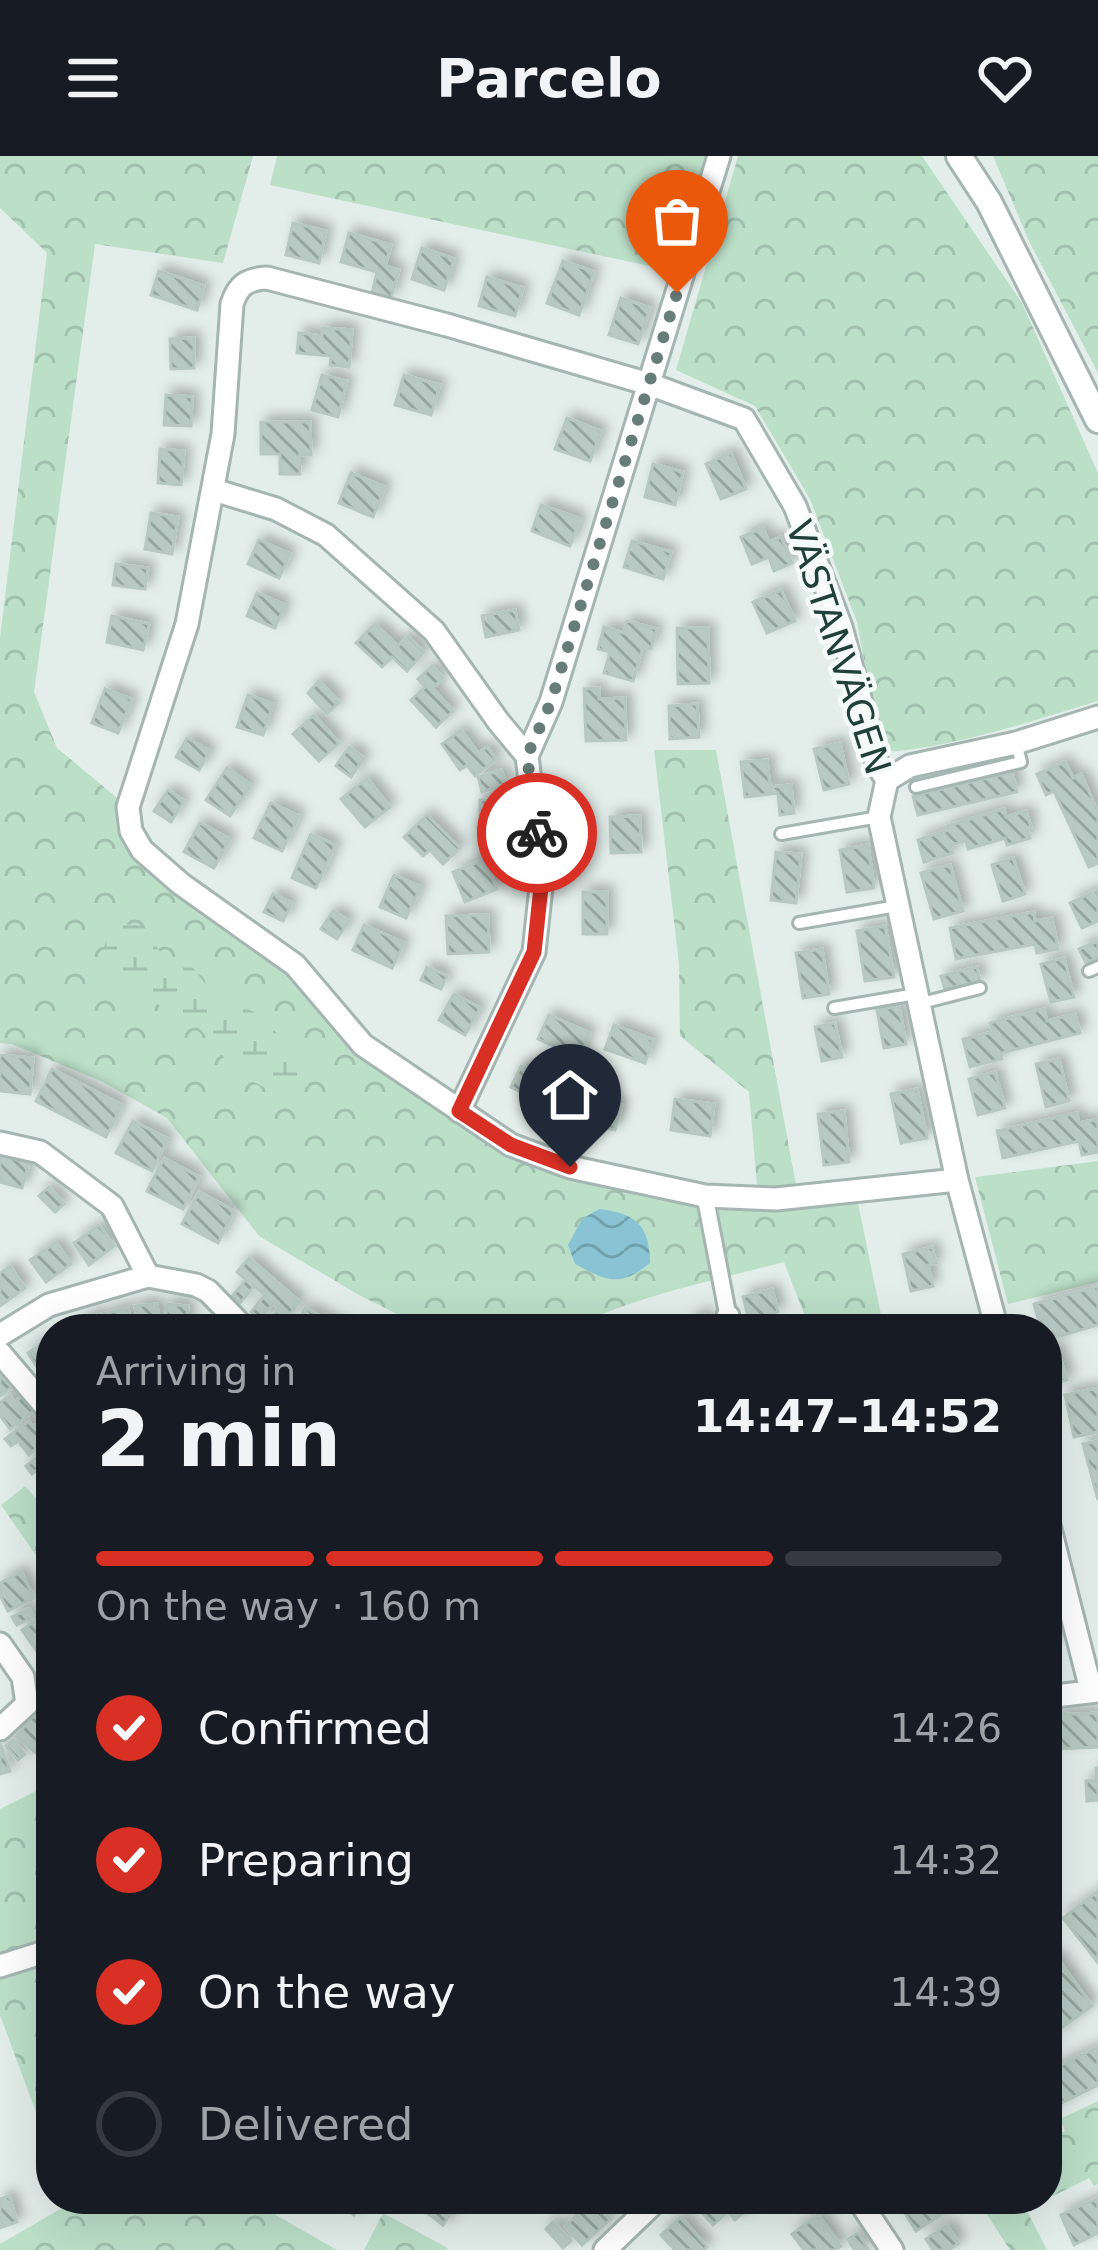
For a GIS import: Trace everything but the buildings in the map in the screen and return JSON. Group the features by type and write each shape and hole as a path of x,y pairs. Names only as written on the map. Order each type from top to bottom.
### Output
{"street":[{"path":"459,1111 534,952 542,878 527,756 551,702 719,156"},
{"path":"959,156 989,202 1098,420"},
{"path":"973,156 989,202"},
{"name":"VÄSTANVÄGEN","path":"214,490 232,304 240,286 249,280 267,278 446,325 649,384 744,419 795,506 841,627 878,766 886,780 879,817 957,1180 993,1314"},
{"path":"527,756 434,631 326,535 276,509 214,490 187,624 128,807 131,832 142,850 181,884 295,964 363,1045 511,1145 570,1167 705,1196 776,1199 957,1180"},
{"path":"886,780 910,766 1098,717"},
{"path":"0,1143 40,1152 112,1206 148,1276"},
{"path":"705,1196 727,1314"},
{"path":"0,1335 49,1305 148,1276 196,1285 230,1314"},
{"path":"0,1353 36,1395"},
{"path":"1062,1573 1094,1690 1062,1695"},
{"path":"0,1644 23,1677 27,1704 0,1729"},
{"path":"0,1966 36,1955"},
{"path":"605,2250 642,2214"},
{"path":"867,2214 892,2250"}],"lane":[{"path":"916,787 1021,762 1016,742"},
{"path":"781,834 879,817"},
{"path":"799,923 897,906"},
{"path":"834,1008 980,988"}],"green space":[{"path":"0,156 253,156 223,263 95,244 34,692 57,748 128,807 131,831 295,965 363,1045 511,1145 758,1197 749,1092 680,1036 679,964 654,750 716,750 798,1196 855,1189 881,1314 804,1314 784,1262 604,1314 397,1314 259,1236 167,1118 103,1082 0,1043 0,638 47,253 0,208"},
{"path":"277,156 717,156 673,271 270,185"},
{"path":"738,156 922,156 1022,303 1098,473 1098,701 962,740 881,752 857,622 810,499 755,406 676,370"},
{"path":"993,156 1098,156 1098,373 1029,241"},
{"path":"124,924 144,926 167,963 184,961 211,992 254,1012 312,1073 308,1086 280,1095 239,1075 194,1022 124,988 102,953 110,930"},
{"path":"1098,1161 1098,1282 1008,1304 975,1177"},
{"path":"25,1486 36,1498 36,1555 1,1505"},
{"path":"36,1791 36,2112 0,2015 0,1809"},
{"path":"1098,2101 1098,2184 1094,2186 1089,2178 1062,2192 1062,2118"},
{"path":"52,2214 274,2214 337,2250 0,2250 0,2244"},
{"path":"385,2214 448,2250 364,2250"},
{"path":"987,2214 1029,2214 1047,2250 1010,2250"}],"water":[{"path":"599,1209 638,1223 647,1239 650,1263 622,1279 596,1275 575,1264 568,1245 582,1219"}],"way so far":[{"path":"537,833 527,756 551,702 677,293"}],"route":[{"path":"537,833 542,878 534,952 459,1111 511,1145 570,1167"}]}
